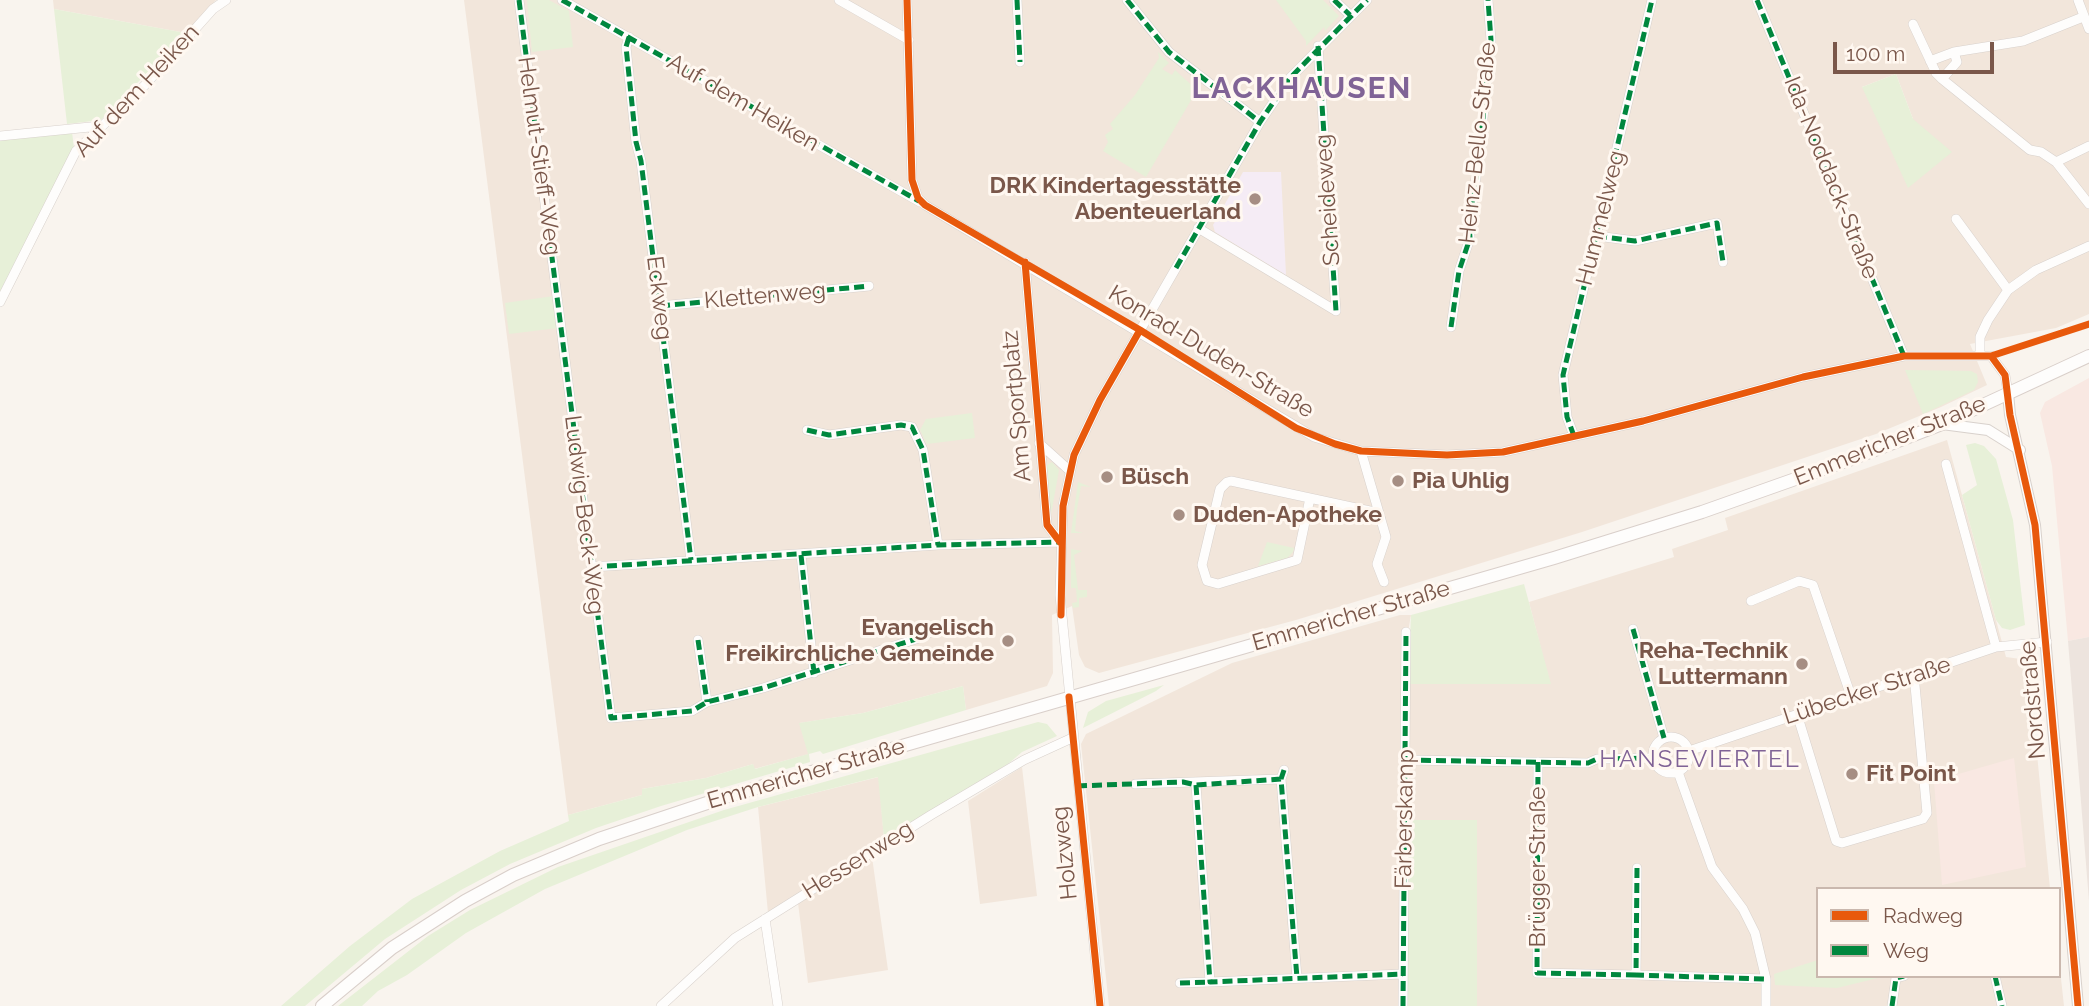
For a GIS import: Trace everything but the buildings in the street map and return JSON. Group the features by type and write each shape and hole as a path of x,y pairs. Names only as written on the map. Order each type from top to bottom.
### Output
{"main road":[{"name":"Emmericher Straße","path":"322,1006 393,948 465,901 513,875 599,839 725,797 1554,558 1702,512 1942,424 2089,356"}],"street":[{"name":"Auf dem Heiken","path":"0,302 76,151 145,85 212,9 226,0"},
{"name":"Helmut-Stieff-Weg","path":"519,0 561,311"},
{"name":"Auf dem Heiken","path":"562,0 925,205"},
{"path":"839,0 909,40"},
{"path":"908,0 912,180 914,190 925,205"},
{"path":"1017,0 1020,62"},
{"path":"1127,0 1169,52 1260,122"},
{"path":"1334,0 1350,15"},
{"name":"Holzweg","path":"1100,1006 1060,595 1060,542 1070,471 1074,456 1100,400 1260,122 1290,78 1318,46 1367,0"},
{"name":"Heinz-Bello-Straße","path":"1451,327 1460,271 1470,238 1469,224 1481,145 1491,40 1488,0"},
{"name":"Hummelweg","path":"1574,436 1567,417 1563,375 1652,0"},
{"name":"Ida-Noddack-Straße","path":"1757,0 1905,356"},
{"path":"2078,0 2089,29"},
{"path":"1930,61 1966,48 2023,41 2083,17"},
{"path":"1913,24 1930,61 1942,79 2030,150 2041,152 2056,162 2089,204"},
{"name":"Eckweg","path":"628,37 626,47 636,142 641,161 691,560"},
{"name":"Scheideweg","path":"1198,228 1336,312 1318,46"},
{"path":"1942,79 1957,62 1954,52"},
{"path":"0,136 100,126"},
{"path":"2056,162 2089,146"},
{"name":"Konrad-Duden-Straße","path":"925,205 1140,330 1296,428 1362,451 1447,455 1503,452 1643,421 1803,377 1905,356 1931,358 1980,354"},
{"path":"1956,219 2008,290"},
{"path":"1597,236 1635,241 1717,223 1723,262"},
{"path":"2008,393 1998,362 1991,356 1980,354 1980,337 1987,320 2008,290 2036,270 2089,246"},
{"name":"Am Sportplatz","path":"1025,262 1046,525 1060,542"},
{"name":"Klettenweg","path":"660,306 869,286"},
{"name":"Ludwig-Beck-Weg","path":"561,311 611,718 692,711 707,702"},
{"name":"Nordstraße","path":"2008,393 2010,415 2035,525 2077,1006"},
{"path":"1942,424 1988,430 2020,450"},
{"path":"807,430 829,435 901,425 912,427 923,450 938,545"},
{"name":"Am Sportplatz","path":"1039,443 1070,471"},
{"path":"1362,451 1386,537 1377,564 1384,582"},
{"name":"Nordstraße","path":"1945,464 1996,647"},
{"path":"1310,498 1297,560 1218,584 1207,581 1202,565 1223,485 1231,481 1310,498 1379,513"},
{"path":"592,567 938,545 1060,542"},
{"path":"801,555 814,673"},
{"path":"1751,601 1799,581 1813,585 1851,696"},
{"path":"698,640 707,702 814,673 919,638 942,626"},
{"path":"1633,629 1664,738"},
{"name":"Färberskamp","path":"1403,1006 1406,632"},
{"name":"Lübecker Straße","path":"1689,751 1996,647 2047,642"},
{"path":"1797,714 1836,841 1842,843 1923,819 1927,813 1914,675"},
{"name":"Hessenweg","path":"662,1006 735,938 964,795 1024,760 1072,738"},
{"path":"1664,738 1680,738 1689,751 1687,763 1678,772 1668,773 1658,768 1653,758 1653,750 1664,738"},
{"path":"1406,760 1588,763 1597,760 1653,758"},
{"name":"Brügger Straße","path":"1538,762 1537,973 1636,975"},
{"path":"1678,772 1712,867 1743,909 1755,933 1766,979 1766,1006"},
{"path":"1135,784 1196,785 1283,775 1297,978"},
{"path":"1196,785 1210,982"},
{"path":"1637,868 1636,975 1766,979"},
{"path":"765,919 778,1006"},
{"path":"1180,983 1403,974"},
{"path":"1892,1006 1896,978"},
{"path":"1995,978 2002,1006"}],"shaded area":[{"path":"53,0 216,0 186,33 54,9"},
{"path":"464,0 2089,0 2089,314 2056,328 1970,344 1987,385 1876,434 1582,532 1296,620 1099,673 1085,667 1079,655 1072,606 1052,615 1053,673 1047,686 966,710 963,686 863,713 800,723 809,754 754,769 753,764 706,778 642,789 642,795 568,815","holes":["1896,74 1913,119 1862,87"]},
{"name":"DRK Kindertagesstätte Abenteuerland","path":"1243,172 1281,172 1286,275 1215,232 1213,225"},
{"path":"2089,378 2089,637 2068,641 2052,466 2040,413 2045,402"},
{"path":"1947,440 2006,657 2028,660 2050,887 1816,887 1816,978 2061,978 2064,1006 1109,1006 1081,744 1086,734 1232,663 1400,615 1411,615 1408,632 1550,684 1529,602 1674,557 1672,549 1728,530 1725,518"},
{"path":"2089,637 2089,901 2068,641"},
{"path":"2014,758 2026,867 1942,885 1934,781"},
{"path":"1022,767 1037,896 980,904 968,801"},
{"path":"879,777 884,839 768,913 758,807"},
{"path":"872,857 888,970 808,983 798,903"}],"green space":[{"path":"527,0 549,0 569,11 573,47 532,52"},
{"path":"1276,0 1323,0 1339,16 1306,46 1306,41"},
{"path":"54,9 186,33 101,120 67,124"},
{"path":"1158,52 1169,63 1162,69 1172,75 1175,70 1197,90 1146,177 1103,151 1108,142 1105,135 1113,129 1110,124 1135,95 1159,58"},
{"path":"1896,74 1913,119 1952,152 1908,188 1862,87"},
{"path":"72,132 74,148 0,294 0,140"},
{"path":"554,296 558,328 509,334 505,303"},
{"path":"1905,370 1971,371 1977,374 1978,382 1974,390 1923,414"},
{"path":"972,413 975,438 927,444 920,430 926,419"},
{"path":"1975,443 1984,446 1996,459 2013,520 2025,625 2010,630 2002,628 1996,620 1962,495 1977,485 1966,445"},
{"path":"1052,462 1059,470 1049,526 1044,467"},
{"path":"1078,482 1091,487 1081,486 1077,509 1075,531 1083,533 1071,533"},
{"path":"1267,542 1294,548 1293,552 1287,558 1258,566"},
{"path":"1071,549 1082,551 1074,555 1078,590 1087,590 1087,597 1079,598 1079,607 1073,608 1072,603 1077,602 1076,588 1071,588"},
{"path":"1524,584 1551,684 1408,684 1411,615"},
{"path":"1164,685 1083,728 1088,712 1106,701"},
{"path":"963,686 966,710 823,754 820,751 809,754 810,762 596,828 510,864 461,890 385,939 305,1006 281,1006 350,946 412,899 500,851 569,821 568,815 642,795 642,789 706,778 753,764 755,769 808,754 799,723 863,713"},
{"path":"1038,722 1047,724 1057,736 1022,752 1008,764 884,839 878,777 758,807 687,830 545,889 466,933 407,975 378,991 362,1006 338,1006 428,936 470,910 558,867 724,810"},
{"path":"1407,820 1477,820 1477,1006 1405,1006"},
{"path":"1816,961 1816,978 1878,978 1837,988 1775,985 1774,974"}],"marked path":[{"path":"519,0 611,718 692,711 707,702 763,688 919,638 942,626"},
{"path":"562,0 919,201"},
{"path":"1017,0 1020,62"},
{"path":"1127,0 1169,52 1260,122"},
{"path":"1334,0 1350,15"},
{"path":"1176,268 1260,122 1290,78 1367,0"},
{"path":"1451,327 1459,271 1470,238 1469,224 1491,40 1488,0"},
{"path":"1574,436 1567,417 1563,375 1652,0"},
{"path":"1757,0 1904,356"},
{"path":"629,37 626,47 636,142 641,161 691,560"},
{"path":"1318,46 1336,311"},
{"path":"1597,236 1635,241 1717,223 1723,262"},
{"path":"660,306 869,286"},
{"path":"807,430 829,435 901,425 912,427 923,450 938,545"},
{"path":"592,567 938,545 1060,542"},
{"path":"801,555 814,673"},
{"path":"1633,629 1664,738"},
{"path":"1403,1006 1406,632"},
{"path":"698,640 707,702"},
{"path":"1406,760 1588,763 1597,759 1653,758"},
{"path":"1538,762 1537,973 1636,975"},
{"path":"1284,770 1281,779 1297,978"},
{"path":"1077,786 1183,782 1196,785 1281,779"},
{"path":"1196,785 1210,982 1403,974"},
{"path":"1637,868 1636,975 1766,979"},
{"path":"1892,1006 1896,978"},
{"path":"1995,978 2002,1006"},
{"path":"1180,983 1210,982"}],"cycle path":[{"path":"907,0 912,180 918,198 925,205 1140,330 1296,428 1335,444 1361,451 1447,455 1503,452 1643,421 1803,377 1904,356 1991,356 2005,375 2010,415 2035,525 2078,1006"},
{"path":"1025,262 1047,525 1060,542"},
{"path":"1991,356 2089,324"},
{"path":"1061,615 1063,506 1074,455 1100,400 1140,330"},
{"path":"1069,697 1100,1006"}],"place":[{"name":"DRK Kindertagesstätte Abenteuerland","path":"1255,199"},
{"name":"Büsch","path":"1107,477"},
{"name":"Pia Uhlig","path":"1398,481"},
{"name":"Duden-Apotheke","path":"1179,515"},
{"name":"Evangelisch Freikirchliche Gemeinde","path":"1008,641"},
{"name":"Reha-Technik Luttermann","path":"1802,664"},
{"name":"Fit Point","path":"1852,774"}],"district":[{"name":"LACKHAUSEN","path":"1302,89"},
{"name":"HANSEVIERTEL","path":"1700,760"}]}
